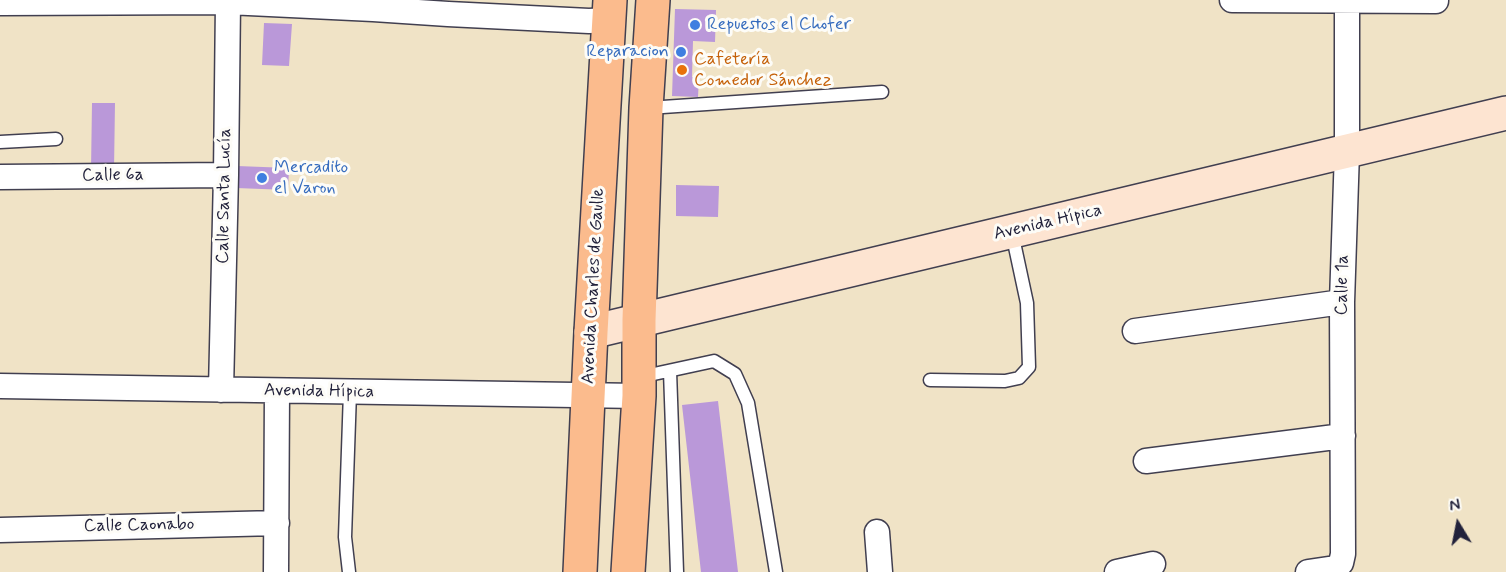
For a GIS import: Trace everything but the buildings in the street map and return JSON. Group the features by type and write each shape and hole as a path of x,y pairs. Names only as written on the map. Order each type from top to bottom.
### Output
{"main road":[{"path":"628,572 649,381 639,320 646,108 653,0"},
{"name":"Avenida Charles de Gaulle","path":"580,572 609,10"}],"street":[{"path":"1232,0 1436,1"},
{"name":"Calle 1a","path":"1308,572 1335,568 1341,563 1343,554 1342,302 1347,151 1347,1"},
{"path":"0,3 228,2 373,9 449,7 589,21 609,10"},
{"name":"Calle Santa Lucía","path":"221,390 228,2"},
{"name":"Avenida Hípica","path":"591,332 1506,113"},
{"name":"Calle 6a","path":"0,177 226,175"},
{"path":"1135,331 1342,302"},
{"name":"Avenida Hípica","path":"0,386 588,396 649,381"},
{"path":"276,572 277,391"},
{"path":"1146,461 1343,436"},
{"name":"Calle Caonabo","path":"0,530 277,523"},
{"path":"877,532 880,572"},
{"path":"1117,572 1153,564"}],"lane":[{"path":"646,108 882,92"},
{"path":"0,142 56,139"},
{"path":"930,380 1005,381 1019,378 1029,367 1027,303 1012,231"},
{"path":"677,572 649,381 714,361 735,374 748,403 776,572"},
{"path":"349,572 345,537 350,392"}],"place":[{"name":"Repuestos el Chofer","path":"695,25"},
{"name":"Reparacion","path":"681,52"},
{"name":"Cafetería Comedor Sánchez","path":"682,70"},
{"name":"Mercadito el Varon","path":"262,178"}]}
